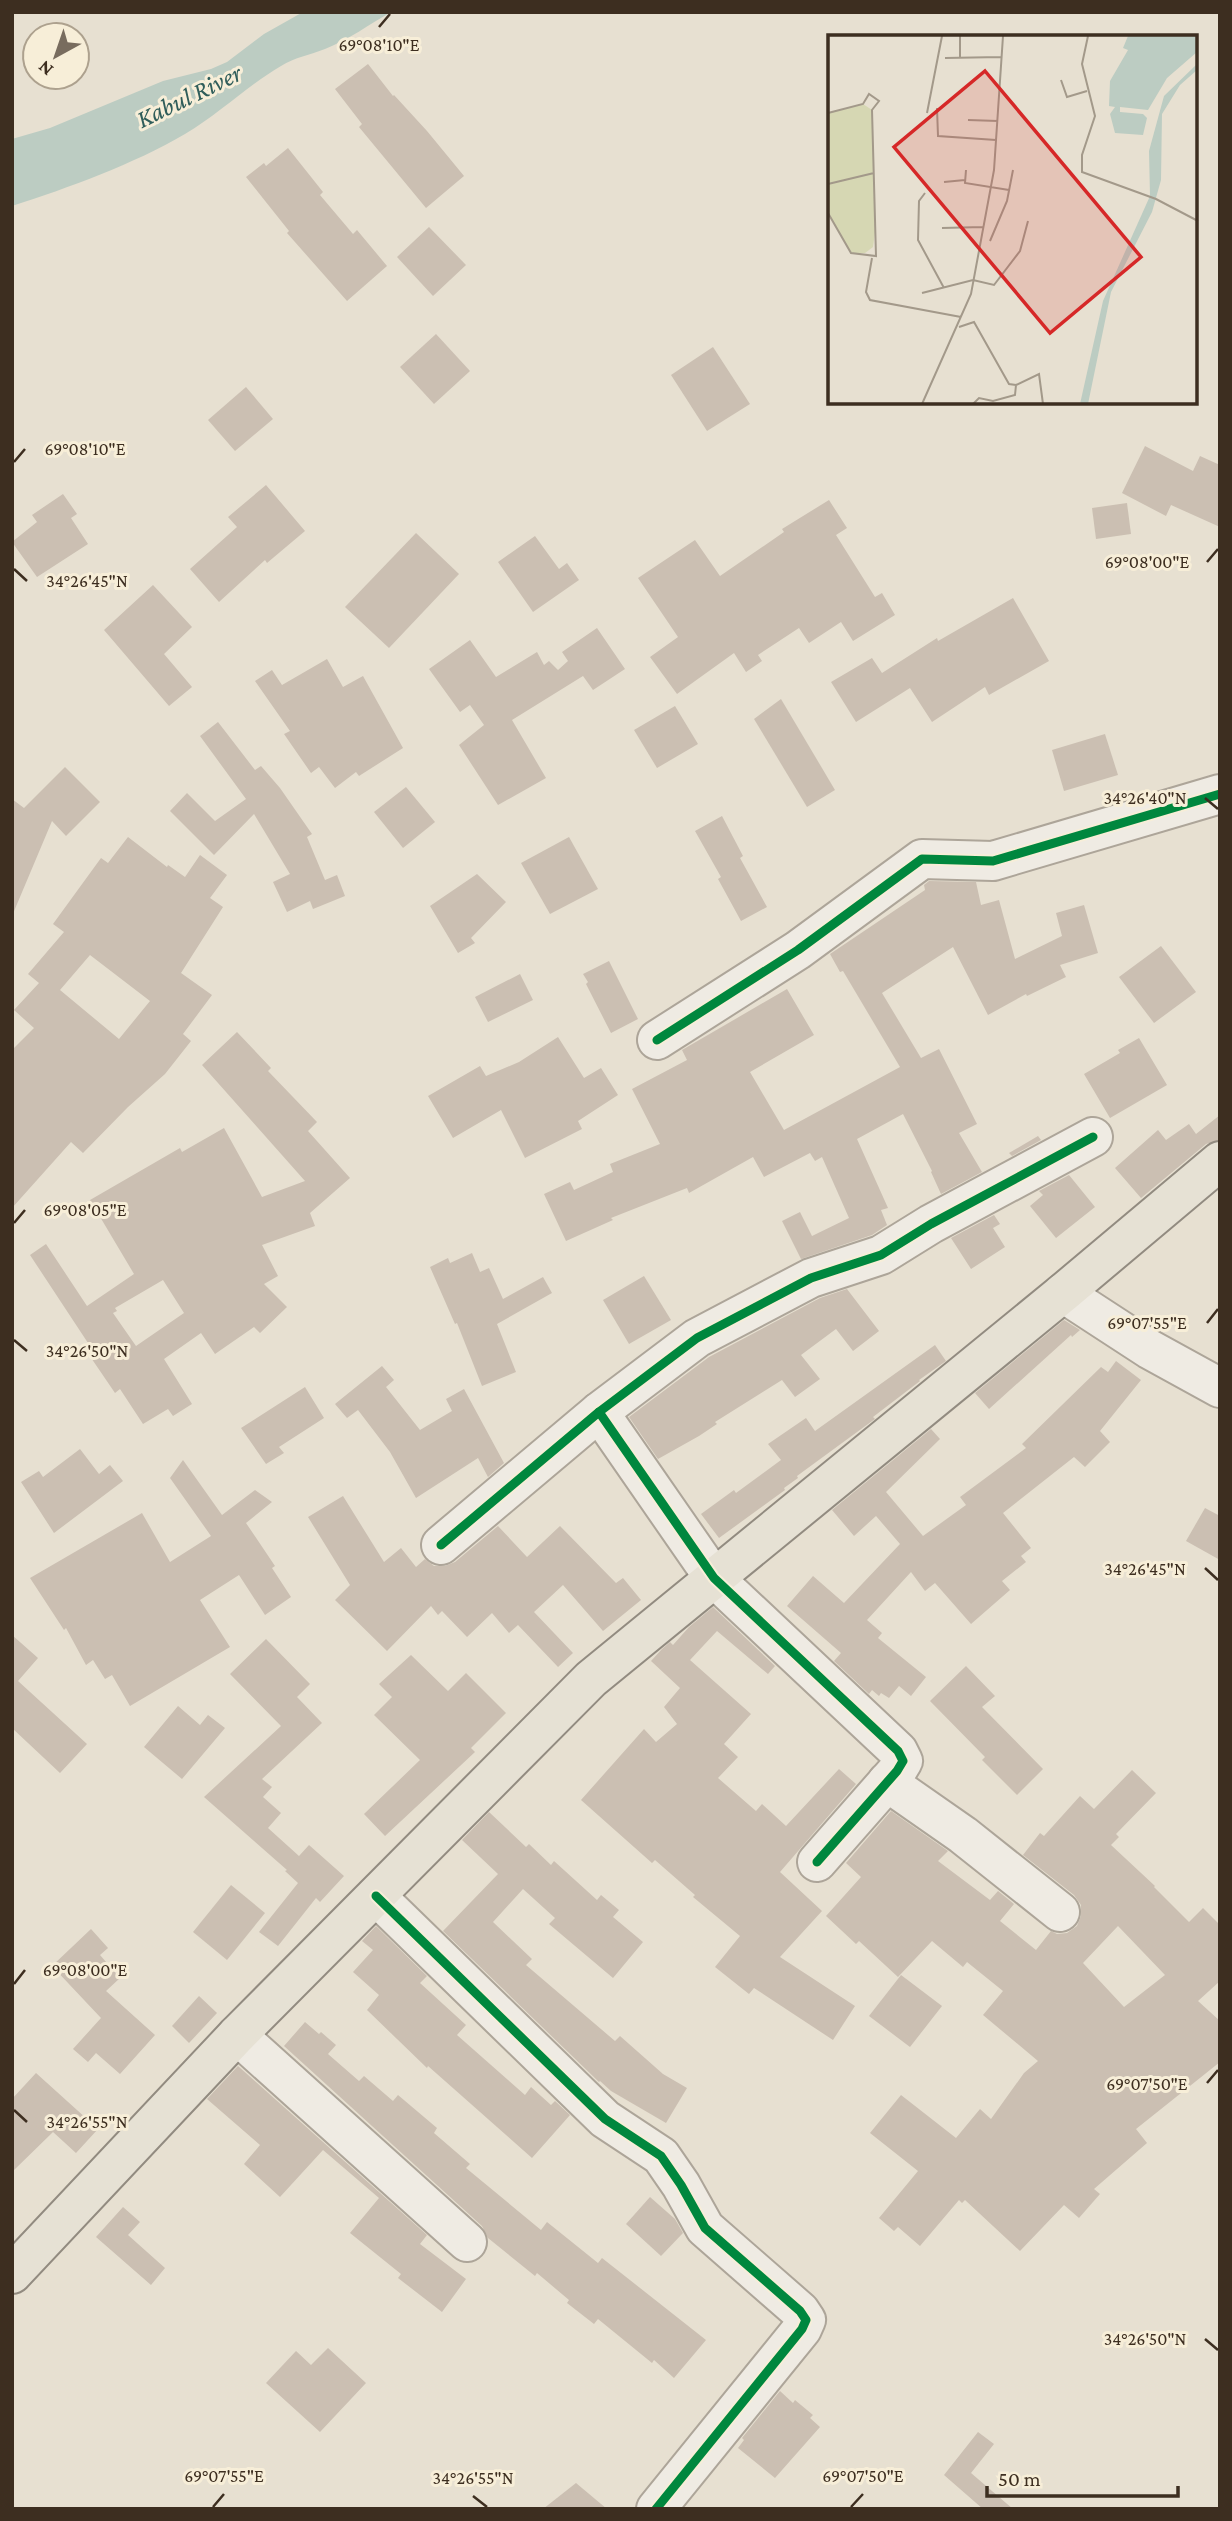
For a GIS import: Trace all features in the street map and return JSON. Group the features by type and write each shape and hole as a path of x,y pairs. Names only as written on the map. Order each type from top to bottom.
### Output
{"main road":[{"path":"12,2274 237,2035 591,1679 1220,1161"}],"street":[{"path":"657,1040 798,950 922,859 993,861 1220,794"},
{"path":"441,1545 599,1412 697,1338 811,1278 881,1255 931,1224 1093,1136"},
{"path":"1063,1293 1149,1349 1220,1388"},
{"path":"599,1412 714,1578 898,1751 903,1761 817,1862"},
{"path":"887,1782 963,1835 1060,1912"},
{"path":"376,1896 605,2119 661,2157 681,2185 705,2228 800,2311 806,2320 802,2329 656,2509"},
{"path":"237,2035 467,2242"}],"water":[{"name":"Kabul River","path":"303,12 391,12 334,45 281,66 197,126 165,145 100,174 12,206 12,139 50,128 163,81 211,69 227,62 264,34"}],"building":[{"path":"368,64 464,176 426,208 359,127 362,124 335,89"},
{"path":"288,148 323,192 320,195 353,234 357,230 387,266 347,301 287,233 289,231 246,177 264,163 266,166"},
{"path":"429,227 466,265 433,296 397,257"},
{"path":"436,334 470,371 434,404 400,367"},
{"path":"713,347 750,404 707,431 671,375"},
{"path":"246,387 273,419 235,451 208,420"},
{"path":"1145,446 1193,471 1200,456 1220,465 1220,527 1171,505 1166,516 1122,493"},
{"path":"266,485 305,531 267,563 265,560 219,602 190,569 237,527 228,517"},
{"path":"63,494 77,514 71,518 88,544 37,577 12,542 37,522 32,515"},
{"path":"829,500 847,528 836,535 875,597 882,593 895,615 853,641 841,622 809,643 799,628 758,655 762,661 746,672 734,653 677,694 650,657 678,637 638,578 695,540 720,576 784,532 782,529"},
{"path":"1127,503 1131,534 1096,539 1092,508"},
{"path":"416,533 459,574 389,648 345,607"},
{"path":"535,536 559,569 567,563 579,580 533,612 498,562"},
{"path":"153,585 192,627 164,654 192,687 169,706 104,630"},
{"path":"1013,598 1049,661 989,695 985,687 932,722 910,688 856,722 831,682 872,658 882,673 937,638 938,641"},
{"path":"597,628 625,669 593,690 583,676 512,720 546,778 498,805 459,745 484,725 470,705 460,712 429,669 470,640 496,677 537,652 544,665 549,661 558,670 568,661 562,652"},
{"path":"327,659 343,687 363,676 403,748 359,776 356,772 335,788 319,767 311,773 284,734 290,731 255,681 272,670 282,685"},
{"path":"781,699 835,790 807,807 754,719"},
{"path":"675,706 698,744 657,768 634,730"},
{"path":"218,722 255,770 261,766 280,788 312,834 307,837 325,880 337,875 345,896 313,909 310,901 287,912 273,882 290,874 254,814 214,855 170,811 187,793 215,821 246,799 200,736"},
{"path":"1105,734 1118,775 1064,791 1052,750"},
{"path":"65,767 100,802 66,836 52,821 12,916 12,799 24,808"},
{"path":"406,787 435,822 403,848 374,812"},
{"path":"722,816 743,856 740,858 767,907 741,921 718,879 721,877 695,831"},
{"path":"128,837 167,867 168,865 185,877 200,855 227,875 210,898 223,907 181,973 212,995 183,1034 191,1041 165,1074 83,1153 71,1142 12,1208 12,1050 34,1028 14,1010 39,983 28,974 64,932 53,924 101,858 108,863","holes":["90,955 150,1001 119,1039 60,990"]},
{"path":"569,837 598,889 550,914 521,863"},
{"path":"477,874 506,902 471,938 475,943 458,953 430,906"},
{"path":"929,881 976,882 981,905 999,900 1015,959 1062,936 1056,913 1084,905 1098,953 1060,965 1066,977 1027,996 1026,994 988,1015 953,947 882,993 921,1058 939,1049 977,1124 959,1133 982,1172 941,1194 903,1114 857,1139 888,1208 881,1210 887,1225 872,1235 801,1259 782,1221 800,1212 812,1236 849,1218 822,1157 815,1161 810,1153 764,1177 753,1157 689,1193 687,1188 611,1218 613,1220 566,1241 544,1194 570,1182 574,1190 613,1172 610,1164 660,1144 632,1089 687,1060 682,1050 787,989 814,1035 750,1072 784,1130 900,1067 830,954 925,890 924,885"},
{"path":"1161,946 1196,992 1154,1023 1119,977"},
{"path":"609,961 638,1019 611,1033 583,974"},
{"path":"520,974 533,1000 488,1022 475,997"},
{"path":"237,1032 271,1068 268,1071 317,1122 308,1131 350,1178 310,1213 315,1226 262,1245 278,1276 264,1284 287,1307 260,1333 254,1327 215,1354 201,1333 164,1359 192,1404 173,1416 168,1409 143,1424 120,1389 115,1393 83,1346 88,1343 30,1255 46,1244 87,1306 134,1274 90,1200 180,1148 182,1152 224,1128 262,1197 305,1181 202,1065","holes":["163,1280 184,1313 136,1346 113,1313 117,1311 115,1308"]},
{"path":"558,1037 584,1078 601,1068 618,1095 578,1121 582,1129 525,1158 501,1110 453,1138 428,1096 480,1066 486,1076 519,1062"},
{"path":"1139,1038 1167,1085 1110,1118 1084,1074 1120,1053 1118,1050"},
{"path":"1220,1115 1220,1140 1206,1144 1141,1198 1115,1168 1158,1130 1166,1140 1189,1124 1196,1134"},
{"path":"1038,1136 1041,1140 1012,1156 1009,1153"},
{"path":"1069,1175 1095,1207 1056,1238 1030,1206 1043,1195 1039,1191"},
{"path":"994,1215 1000,1224 993,1228 1005,1247 971,1269 951,1238"},
{"path":"472,1253 480,1272 489,1268 503,1299 543,1277 552,1293 497,1324 516,1372 482,1386 457,1323 455,1324 430,1267 448,1258 450,1263"},
{"path":"644,1276 671,1320 629,1344 603,1300"},
{"path":"847,1289 879,1331 853,1351 836,1329 801,1355 820,1379 795,1397 782,1380 715,1422 717,1424 699,1436 658,1459 629,1417 709,1357 820,1298"},
{"path":"1064,1320 1080,1330 1072,1337 1071,1335 989,1409 975,1393"},
{"path":"935,1345 946,1361 873,1417 875,1419 797,1476 785,1490 719,1538 701,1514 734,1490 736,1493 781,1460 768,1444 806,1418 815,1431"},
{"path":"1116,1361 1141,1380 1100,1431 1110,1442 1085,1467 1074,1457 1003,1513 1031,1548 1021,1556 1026,1562 1002,1581 1010,1590 971,1624 935,1583 925,1591 911,1572 867,1620 882,1633 878,1638 926,1677 911,1696 899,1686 889,1698 881,1693 879,1696 872,1690 869,1694 834,1661 841,1653 787,1606 813,1576 844,1603 900,1544 876,1516 854,1536 832,1510 931,1429 940,1439 886,1492 923,1536 966,1505 960,1497 1026,1448 1022,1444 1101,1367 1108,1372"},
{"path":"382,1366 394,1380 386,1387 420,1430 452,1411 446,1399 464,1389 504,1463 488,1477 478,1458 416,1498 390,1452 358,1410 347,1418 335,1404"},
{"path":"305,1387 324,1418 279,1447 284,1453 266,1464 241,1428"},
{"path":"80,1449 99,1474 110,1465 123,1481 54,1533 21,1482 39,1471 43,1477"},
{"path":"183,1460 222,1515 255,1490 272,1502 246,1523 275,1566 272,1568 291,1597 265,1615 239,1575 200,1600 230,1647 130,1706 112,1675 105,1679 93,1660 86,1665 66,1628 64,1630 30,1578 142,1513 170,1562 211,1536 170,1478"},
{"path":"343,1496 384,1562 401,1548 416,1567 425,1559 434,1566 445,1566 455,1562 498,1526 527,1557 560,1526 616,1583 623,1578 641,1600 603,1631 563,1585 534,1612 573,1653 558,1667 518,1625 509,1633 492,1613 467,1637 442,1611 438,1615 431,1606 387,1651 335,1600 350,1585 308,1517"},
{"path":"1205,1508 1220,1516 1220,1560 1186,1541"},
{"path":"713,1607 775,1666 768,1674 717,1631 690,1660 751,1714 724,1744 738,1757 718,1778 756,1811 762,1804 786,1826 839,1769 856,1784 780,1872 822,1911 780,1957 855,2006 833,2040 754,1988 749,1994 715,1967 740,1936 693,1897 695,1895 655,1860 652,1863 581,1800 644,1729 656,1742 677,1724 664,1707 680,1688 651,1661 670,1642 673,1645"},
{"path":"12,1635 38,1658 18,1681 87,1744 60,1773 12,1728"},
{"path":"266,1639 310,1684 297,1697 322,1723 262,1779 272,1787 263,1797 281,1813 268,1828 299,1856 309,1845 344,1876 320,1902 316,1898 278,1946 259,1932 298,1883 285,1871 287,1870 204,1797 281,1726 230,1674"},
{"path":"411,1655 448,1691 466,1673 506,1713 471,1748 475,1752 385,1836 364,1814 420,1760 374,1715 392,1697 379,1684"},
{"path":"966,1666 995,1696 982,1707 1043,1769 1017,1795 982,1760 985,1757 930,1701"},
{"path":"178,1706 200,1725 208,1715 225,1728 182,1779 144,1747"},
{"path":"1132,1770 1156,1793 1116,1834 1119,1837 1111,1845 1189,1922 1203,1908 1220,1925 1220,1981 1198,2001 1220,2021 1220,2062 1136,2129 1147,2143 1094,2189 1100,2194 1079,2218 1064,2205 1020,2251 965,2200 962,2203 959,2200 920,2246 898,2227 894,2231 879,2218 918,2171 870,2133 901,2095 956,2138 980,2109 991,2119 1024,2073 1038,2061 983,2015 1003,1991 967,1962 963,1967 932,1941 898,1977 859,1941 856,1944 826,1916 861,1877 846,1863 891,1811 948,1851 938,1861 990,1900 998,1891 1014,1904 1000,1921 1036,1950 1051,1931 1057,1934 1067,1933 1077,1926 1081,1905 1074,1895 1023,1855 1040,1833 1044,1836 1080,1796 1094,1809","holes":["1118,1926 1165,1975 1124,2007 1083,1963"]},
{"path":"489,1812 526,1847 529,1844 551,1865 554,1861 597,1900 601,1895 619,1910 613,1917 643,1942 613,1978 549,1924 555,1918 523,1889 493,1922 532,1959 526,1965 615,2041 620,2036 663,2074 687,2088 666,2123 599,2082 443,1931 498,1874 462,1840"},
{"path":"231,1885 265,1913 227,1960 193,1932"},
{"path":"376,1926 427,1976 420,1983 466,2025 457,2035 525,2095 531,2087 551,2105 555,2101 570,2115 532,2158 428,2066 427,2068 367,2010 379,1995 353,1972 373,1950 362,1941"},
{"path":"91,1929 108,1948 100,1955 120,1978 106,1991 155,2035 120,2074 96,2053 88,2062 73,2049 101,2018 52,1966"},
{"path":"901,1975 942,2006 910,2047 869,2016"},
{"path":"199,1996 217,2013 189,2043 172,2026"},
{"path":"305,2022 336,2045 328,2054 359,2081 364,2076 393,2101 398,2095 437,2128 434,2133 470,2164 466,2168 541,2230 547,2222 598,2263 602,2258 706,2340 674,2378 598,2319 594,2324 567,2303 569,2300 537,2273 535,2276 488,2238 482,2226 284,2046"},
{"path":"238,2066 427,2235 420,2244 466,2279 442,2312 398,2278 401,2274 350,2233 379,2198 323,2150 280,2197 244,2164 260,2145 207,2099"},
{"path":"36,2073 98,2129 76,2153 53,2132 12,2172 12,2099"},
{"path":"650,2197 675,2219 683,2233 661,2256 626,2224"},
{"path":"123,2207 140,2222 128,2235 165,2268 151,2285 96,2237"},
{"path":"328,2348 366,2383 320,2432 266,2383 296,2351 311,2365"},
{"path":"780,2391 813,2415 810,2418 820,2427 775,2478 738,2448 744,2440 742,2438"},
{"path":"978,2432 994,2444 971,2473 1013,2509 983,2509 944,2475"},
{"path":"576,2483 607,2509 543,2509"}],"cycle path":[{"path":"657,1040 798,950 922,859 993,861 1220,794"},
{"path":"441,1545 599,1412 697,1338 811,1278 881,1255 931,1224 1093,1137"},
{"path":"599,1412 714,1578 898,1751 903,1761 817,1862"},
{"path":"376,1896 605,2119 661,2156 705,2228 800,2311 806,2320 802,2329 656,2509"}]}
